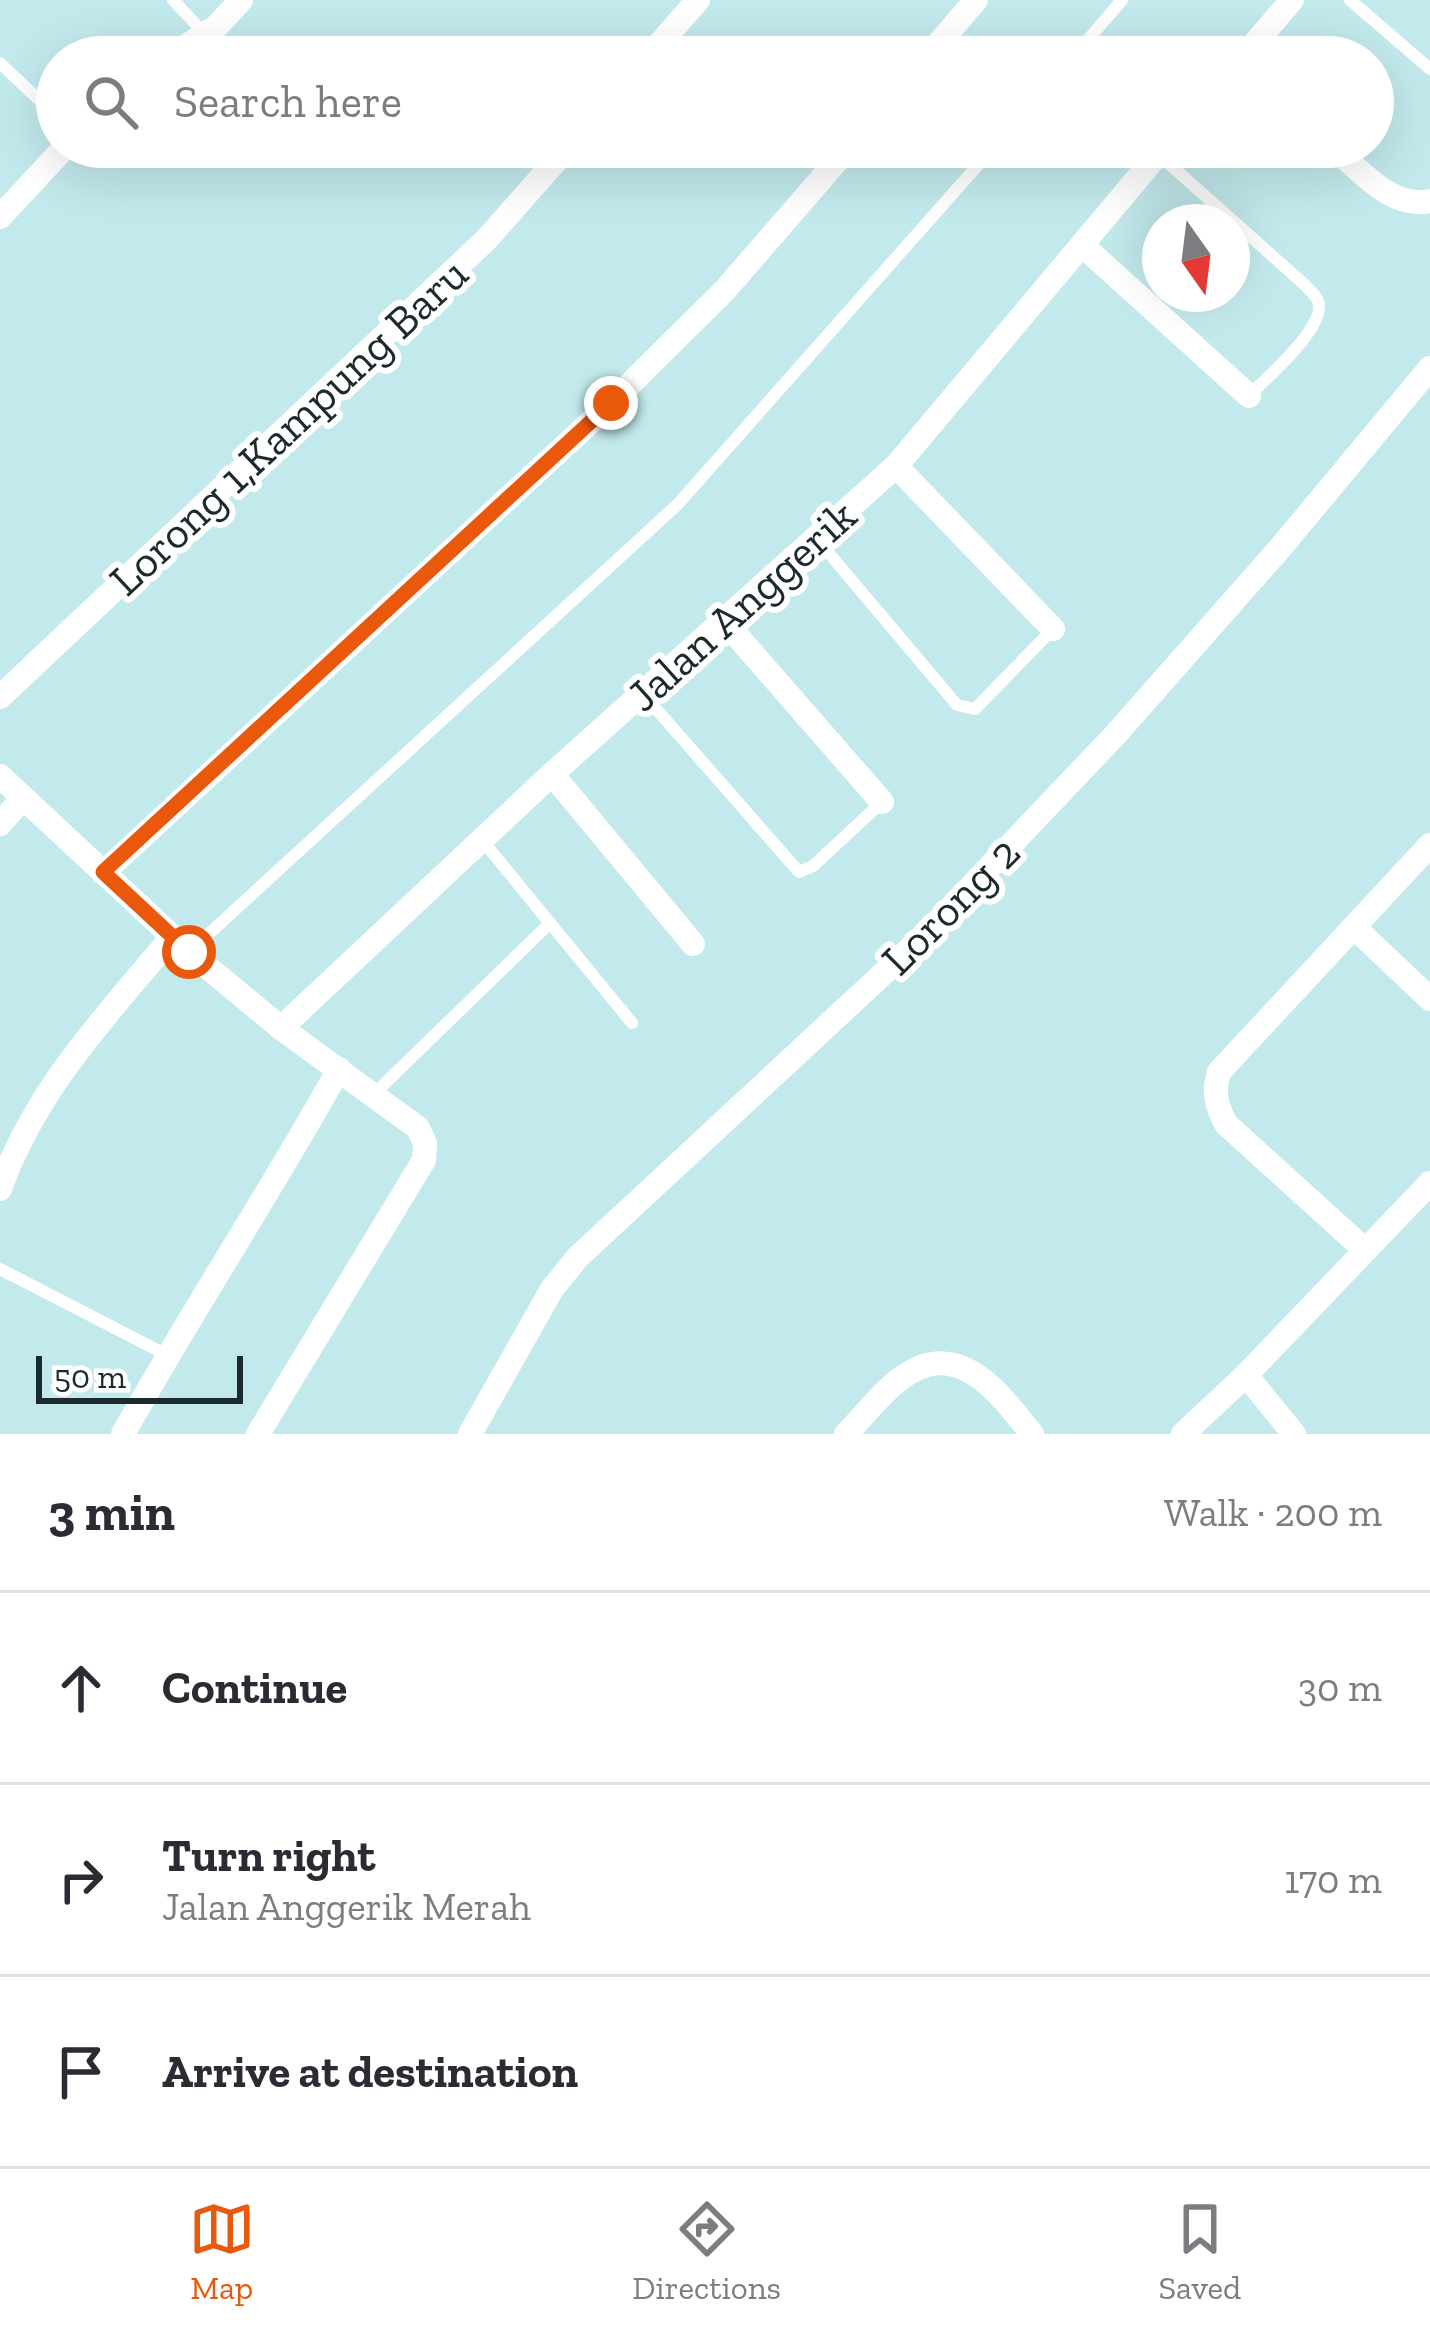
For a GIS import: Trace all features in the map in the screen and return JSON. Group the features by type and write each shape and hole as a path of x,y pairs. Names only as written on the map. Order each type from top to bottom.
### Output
{"street":[{"path":"202,36 241,0"},
{"path":"666,36 698,0"},
{"path":"945,36 976,0"},
{"path":"1261,36 1292,0"},
{"path":"0,218 46,168"},
{"name":"Lorong 1,Kampung Baru","path":"0,697 487,239 550,168"},
{"path":"103,872 611,403 725,290 831,168"},
{"name":"Jalan Anggerik","path":"281,1028 552,774 896,466 1147,168"},
{"path":"1358,168 1397,200 1413,204 1430,200"},
{"path":"1082,245 1250,396"},
{"name":"Lorong 2","path":"470,1434 552,1288 578,1257 927,933 1116,734 1430,368"},
{"path":"896,466 1053,629"},
{"path":"725,622 882,802"},
{"path":"552,774 693,944"},
{"path":"0,776 181,944 281,1028 418,1128 425,1143 424,1160 257,1434"},
{"path":"0,824 23,799"},
{"path":"1365,1250 1226,1124 1215,1100 1215,1086 1219,1072 1430,845"},
{"path":"1355,928 1430,999"},
{"path":"0,1190 7,1140 66,1064 181,944"},
{"path":"123,1434 339,1069"},
{"path":"1183,1434 1430,1183"},
{"path":"846,1434 901,1378 932,1364 962,1366 993,1386 1032,1434"},
{"path":"1246,1375 1294,1434"}],"lane":[{"path":"172,0 205,34"},
{"path":"1090,36 1122,0"},
{"path":"1350,0 1392,36"},
{"path":"1394,38 1430,69"},
{"path":"0,85 6,68 36,97"},
{"path":"181,944 678,504 975,168"},
{"path":"1179,168 1318,302 1318,319 1305,338 1250,396"},
{"path":"816,538 957,705 975,709 1053,629"},
{"path":"642,693 799,872 829,853 882,802"},
{"path":"482,840 632,1023"},
{"path":"374,1094 550,923"},
{"path":"0,1268 167,1354"}],"route":[{"path":"189,952 103,872 611,403"}]}
